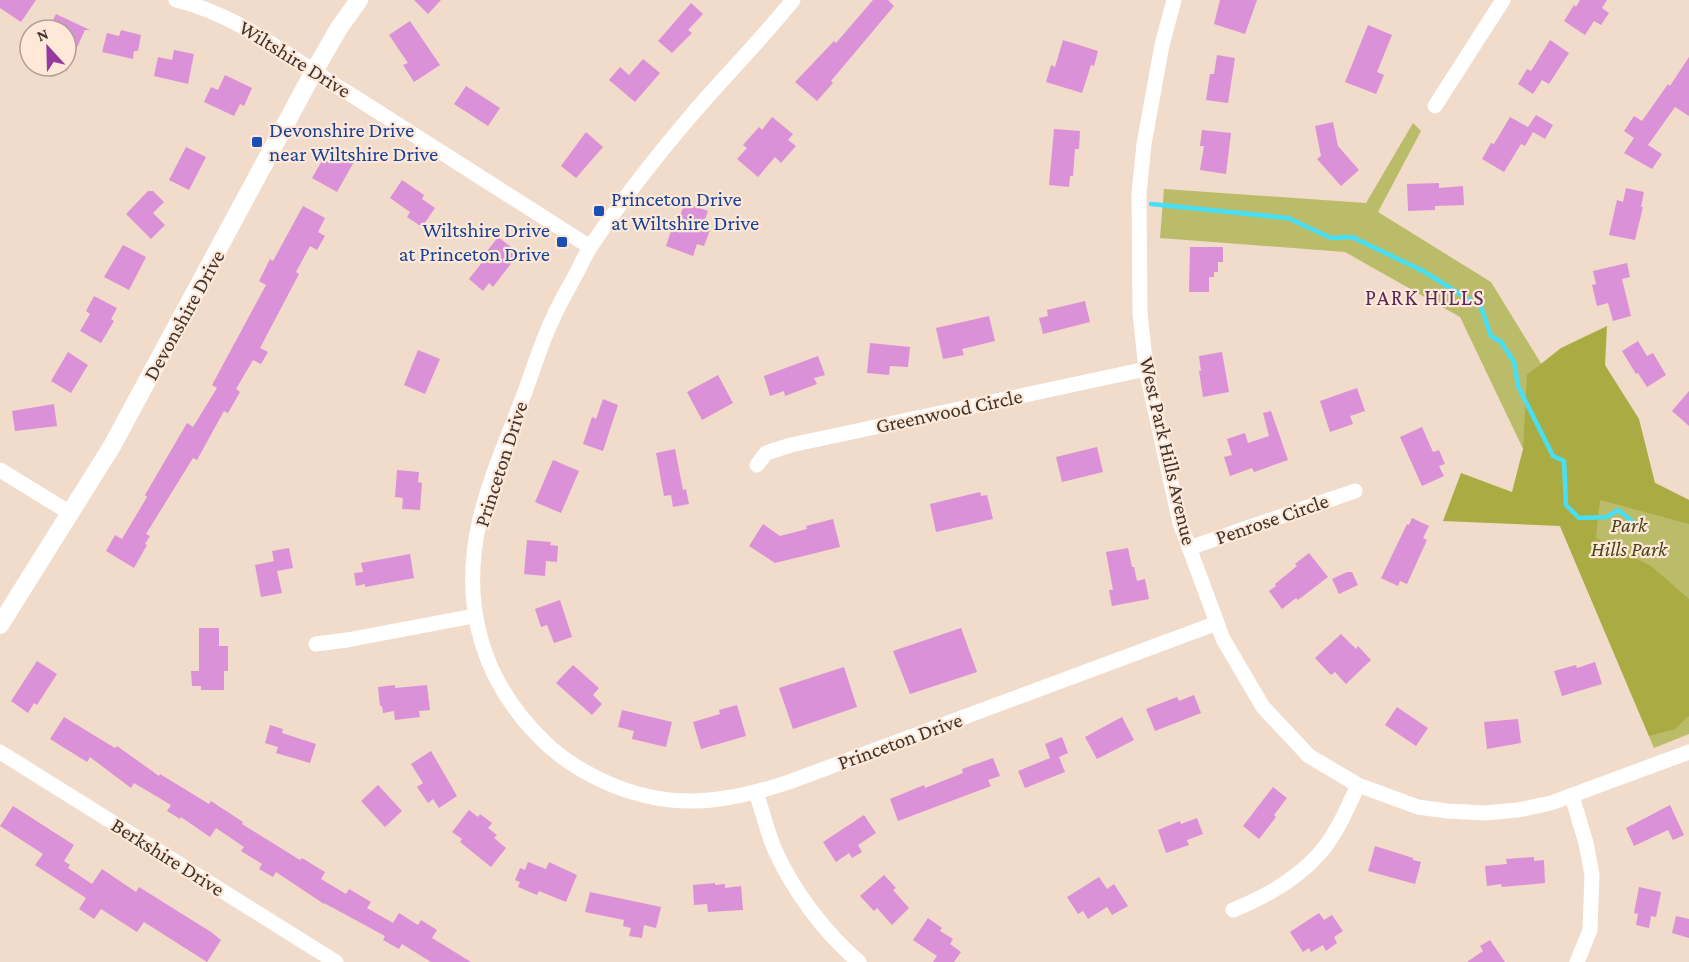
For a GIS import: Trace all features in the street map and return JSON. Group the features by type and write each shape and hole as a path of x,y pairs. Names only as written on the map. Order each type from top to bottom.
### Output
{"street":[{"name":"Wiltshire Drive","path":"176,0 228,17 258,34 314,73 590,247"},
{"name":"Devonshire Drive","path":"0,625 118,436 314,73 339,28 359,0"},
{"name":"Princeton Drive","path":"793,0 688,120 621,204 590,247 553,318 502,449 480,518 475,546 472,588 474,616 484,654 507,697 537,734 571,764 620,788 667,800 696,802 728,799 756,793 1217,623"},
{"name":"West Park Hills Avenue","path":"1174,0 1162,45 1146,133 1139,193 1140,313 1146,369 1180,523 1223,639 1263,707 1309,756 1358,785 1418,807 1447,811 1485,813 1518,810 1572,796 1689,752"},
{"path":"1435,106 1503,0"},
{"name":"Greenwood Circle","path":"757,465 766,453 791,445 1146,369"},
{"path":"0,470 70,513"},
{"name":"Penrose Circle","path":"1189,548 1355,491"},
{"path":"316,644 474,616"},
{"name":"Berkshire Drive","path":"0,752 336,962"},
{"path":"1233,910 1265,897 1319,854 1341,822 1358,785"},
{"path":"756,793 776,851 793,882 839,945 859,962"},
{"path":"1572,796 1586,843 1592,874 1590,930 1577,962"}],"green space":[{"name":"Park Hills Park","path":"1413,123 1421,131 1378,212 1491,282 1596,453 1689,500 1689,734 1654,748 1560,526 1460,317 1345,252 1160,238 1164,189 1366,203"}],"shaded area":[{"path":"1607,326 1605,365 1639,419 1655,483 1689,500 1689,524 1600,500 1596,538 1651,566 1689,599 1689,716 1675,729 1649,736 1560,526 1443,521 1461,473 1512,492 1523,449 1527,375 1561,348"}],"building":[{"path":"0,0 36,0 24,18 18,18 18,20 0,8"},
{"path":"414,0 441,0 428,14"},
{"path":"873,0 888,0 894,6 817,101 795,82 834,41 836,43"},
{"path":"1220,0 1257,0 1245,34 1214,24"},
{"path":"1580,0 1607,0 1602,8 1609,13 1601,25 1594,21 1585,35 1564,21"},
{"path":"691,3 703,14 688,30 692,33 672,53 658,41"},
{"path":"410,21 440,65 414,82 403,65 408,63 389,35"},
{"path":"78,24 90,30 85,30 78,45"},
{"path":"1368,25 1392,35 1377,72 1384,75 1376,94 1345,82"},
{"path":"121,30 141,35 138,51 134,51 133,59 102,52 107,33 119,36"},
{"path":"1063,40 1098,51 1082,93 1046,82 1051,65 1055,67"},
{"path":"1550,40 1569,53 1549,84 1542,80 1533,94 1518,84 1527,69 1531,71"},
{"path":"174,50 194,54 188,84 154,76 158,57 172,60"},
{"path":"1217,55 1235,58 1228,103 1206,100 1210,74 1214,74"},
{"path":"1689,57 1689,116 1675,107 1648,145 1662,154 1652,169 1624,153 1634,138 1624,131 1634,116 1642,121 1668,84 1670,86"},
{"path":"643,59 660,73 635,102 609,80 620,67 629,75"},
{"path":"225,75 252,88 244,106 240,104 234,116 204,102 211,87 218,90"},
{"path":"466,86 500,108 488,126 454,104"},
{"path":"1536,115 1553,125 1545,139 1533,132 1525,146 1521,144 1504,172 1482,159 1510,117 1528,127"},
{"path":"772,117 793,134 788,140 796,146 781,163 775,157 758,177 737,159 747,148 743,145 759,127 762,130"},
{"path":"1333,122 1338,146 1359,170 1341,186 1317,159 1321,156 1315,126"},
{"path":"1054,129 1080,131 1079,149 1075,149 1073,176 1070,176 1069,187 1049,185"},
{"path":"1202,130 1231,133 1226,174 1200,170 1204,146 1200,146"},
{"path":"586,132 603,147 576,178 561,166"},
{"path":"186,147 206,157 189,190 169,180"},
{"path":"337,150 355,160 337,192 312,178 323,159 330,163"},
{"path":"402,180 424,195 422,199 435,208 422,227 407,217 410,212 390,198"},
{"path":"1439,183 1439,188 1463,186 1464,205 1435,206 1435,210 1408,211 1407,184"},
{"path":"1626,188 1644,192 1635,240 1609,235 1617,200 1623,202"},
{"path":"148,191 153,191 164,202 153,213 165,225 151,239 126,214"},
{"path":"685,203 708,211 702,227 710,230 704,246 697,244 693,256 666,246 673,225 676,226"},
{"path":"303,206 325,218 318,232 325,236 317,250 310,246 296,272 299,274 260,348 268,352 261,364 253,360 236,389 240,392 228,413 224,411 197,460 193,458 146,534 150,536 145,544 147,545 134,568 106,551 115,535 122,539 187,423 193,427 217,388 212,385 266,285 259,281 270,259 273,261"},
{"path":"498,237 519,253 493,287 489,283 483,291 469,279"},
{"path":"123,245 146,257 129,290 104,277"},
{"path":"1190,247 1223,247 1223,262 1218,262 1218,272 1214,272 1214,277 1209,277 1209,292 1189,292"},
{"path":"1627,263 1630,277 1622,279 1631,316 1613,321 1608,303 1597,306 1592,285 1596,284 1593,271"},
{"path":"94,296 117,308 111,319 114,321 101,343 80,331 90,314 86,311"},
{"path":"1085,301 1090,322 1043,334 1039,318 1048,316 1047,310"},
{"path":"989,316 995,341 962,349 964,355 943,359 936,328"},
{"path":"1638,341 1647,356 1653,353 1666,375 1647,387 1622,351"},
{"path":"870,343 910,347 908,367 890,366 889,375 867,373"},
{"path":"418,350 440,359 425,394 404,385"},
{"path":"68,352 88,365 71,393 51,381"},
{"path":"1222,352 1229,392 1203,397 1199,356"},
{"path":"818,356 825,375 814,378 817,384 785,396 784,391 770,396 764,376"},
{"path":"718,375 733,403 702,420 687,392"},
{"path":"1357,388 1365,411 1350,416 1353,424 1330,432 1320,401"},
{"path":"1689,391 1689,426 1672,411"},
{"path":"603,399 618,405 603,451 583,444 592,417 596,419"},
{"path":"54,404 57,426 15,431 12,411"},
{"path":"1271,411 1288,460 1254,472 1252,468 1230,476 1224,457 1232,455 1227,439 1245,433 1248,443 1269,436 1263,413"},
{"path":"1422,427 1433,452 1439,450 1445,464 1439,466 1444,476 1422,486 1400,437"},
{"path":"1097,447 1103,472 1062,482 1056,457"},
{"path":"675,449 683,490 686,489 689,504 673,507 671,495 664,496 656,453"},
{"path":"553,460 579,471 561,513 535,502"},
{"path":"397,470 419,472 418,482 422,483 420,510 402,509 403,498 395,497"},
{"path":"980,492 981,496 987,495 993,519 936,532 930,504"},
{"path":"1412,518 1429,526 1423,538 1427,540 1407,584 1400,581 1398,586 1381,578"},
{"path":"833,519 840,547 775,563 749,546 763,524 780,536"},
{"path":"527,540 551,542 550,545 558,546 557,562 546,561 545,576 524,574"},
{"path":"289,548 293,568 277,571 282,593 261,597 255,565 274,561 272,551"},
{"path":"1128,548 1137,581 1145,579 1149,599 1112,606 1109,590 1113,590 1106,552"},
{"path":"1309,553 1328,577 1282,609 1269,591"},
{"path":"410,554 414,578 365,587 365,584 356,586 354,573 363,572 361,563"},
{"path":"1352,572 1358,585 1339,594 1332,579"},
{"path":"560,600 572,637 554,643 547,625 541,627 535,609"},
{"path":"199,628 219,628 219,646 228,646 228,671 224,671 224,690 201,690 201,686 192,686 191,671 199,671"},
{"path":"961,628 977,672 910,694 893,651"},
{"path":"1341,634 1356,649 1358,646 1371,660 1346,684 1335,672 1331,675 1315,658"},
{"path":"37,661 57,674 37,705 34,703 28,713 11,701"},
{"path":"1595,662 1602,684 1562,696 1554,671 1576,665 1577,668"},
{"path":"573,665 599,688 593,695 602,704 592,715 556,683"},
{"path":"844,667 857,707 793,729 779,688"},
{"path":"395,685 395,688 427,685 430,710 419,711 420,717 395,720 394,711 383,713 378,687"},
{"path":"1194,695 1201,713 1155,731 1146,709 1177,697 1179,701"},
{"path":"737,705 746,736 701,749 693,722 720,714 719,710"},
{"path":"1397,707 1428,728 1416,746 1385,725"},
{"path":"622,710 672,722 666,747 632,739 634,731 618,727"},
{"path":"64,717 115,748 117,746 159,776 160,774 209,804 211,801 243,822 242,824 300,860 302,858 325,872 321,879 346,894 349,889 371,902 367,908 393,923 399,913 418,925 421,920 437,930 432,938 471,962 431,962 402,944 399,949 383,940 385,936 324,904 276,872 273,877 259,869 262,864 241,851 244,847 216,828 210,837 181,817 180,819 167,811 171,805 134,783 131,788 90,757 87,762 50,739"},
{"path":"1122,717 1134,740 1097,759 1085,737"},
{"path":"1518,719 1521,743 1487,749 1484,722"},
{"path":"270,725 283,729 282,733 316,744 310,763 276,753 278,747 265,743"},
{"path":"1062,737 1068,753 1059,757 1065,772 1025,788 1018,771 1050,758 1045,744"},
{"path":"431,751 457,796 439,808 433,799 428,803 417,787 423,783 411,764"},
{"path":"993,758 1000,776 988,780 991,786 898,821 890,799 963,773 962,769"},
{"path":"378,785 402,811 385,827 361,801"},
{"path":"1273,787 1287,798 1259,839 1243,826"},
{"path":"1670,805 1684,835 1673,840 1668,830 1634,846 1626,828"},
{"path":"13,806 74,845 64,861 70,865 68,868 92,884 102,869 136,892 139,887 221,940 207,962 144,922 137,932 101,909 94,919 79,909 86,898 35,865 43,854 0,826"},
{"path":"469,810 478,817 480,814 492,823 488,828 497,835 494,838 506,848 491,867 460,842 462,839 452,832"},
{"path":"864,815 876,833 858,845 862,852 852,858 849,853 836,862 823,842"},
{"path":"1197,818 1203,834 1187,840 1189,845 1166,853 1158,830 1180,821 1181,824"},
{"path":"1375,846 1421,862 1415,884 1368,871"},
{"path":"1534,857 1534,861 1544,860 1545,883 1487,886 1485,866 1507,864 1506,859"},
{"path":"528,862 546,869 549,862 577,875 566,902 539,891 537,895 518,887 520,882 515,880 520,868 525,870"},
{"path":"884,875 896,888 893,890 909,908 892,925 877,908 874,911 860,896"},
{"path":"1099,877 1107,889 1114,884 1128,906 1112,915 1107,907 1088,919 1083,911 1078,914 1067,897"},
{"path":"715,883 715,885 725,884 725,888 741,886 743,910 708,912 707,904 694,905 693,885"},
{"path":"1639,887 1661,892 1656,917 1651,916 1649,928 1636,925 1638,914 1634,913"},
{"path":"590,892 661,907 656,928 644,925 642,938 629,936 631,928 623,926 624,920 585,912"},
{"path":"1319,913 1324,920 1332,915 1343,931 1334,937 1337,943 1326,951 1323,945 1311,952 1309,948 1303,952 1290,932"},
{"path":"1676,916 1689,919 1689,938 1672,933"},
{"path":"928,918 942,928 940,931 953,939 950,944 961,952 954,962 933,962 937,956 913,940"},
{"path":"1490,940 1505,962 1467,962 1483,951 1480,946"}],"waterway":[{"path":"1151,204 1288,218 1331,238 1352,237 1423,271 1481,307 1491,336 1501,342 1514,362 1518,386 1553,456 1564,461 1566,505 1579,518 1607,517 1618,510 1632,521"}],"place":[{"name":"Devonshire Drive near Wiltshire Drive","path":"257,142"},
{"name":"Princeton Drive at Wiltshire Drive","path":"599,211"},
{"name":"Wiltshire Drive at Princeton Drive","path":"562,242"}],"district":[{"name":"PARK HILLS","path":"1425,297"}]}
